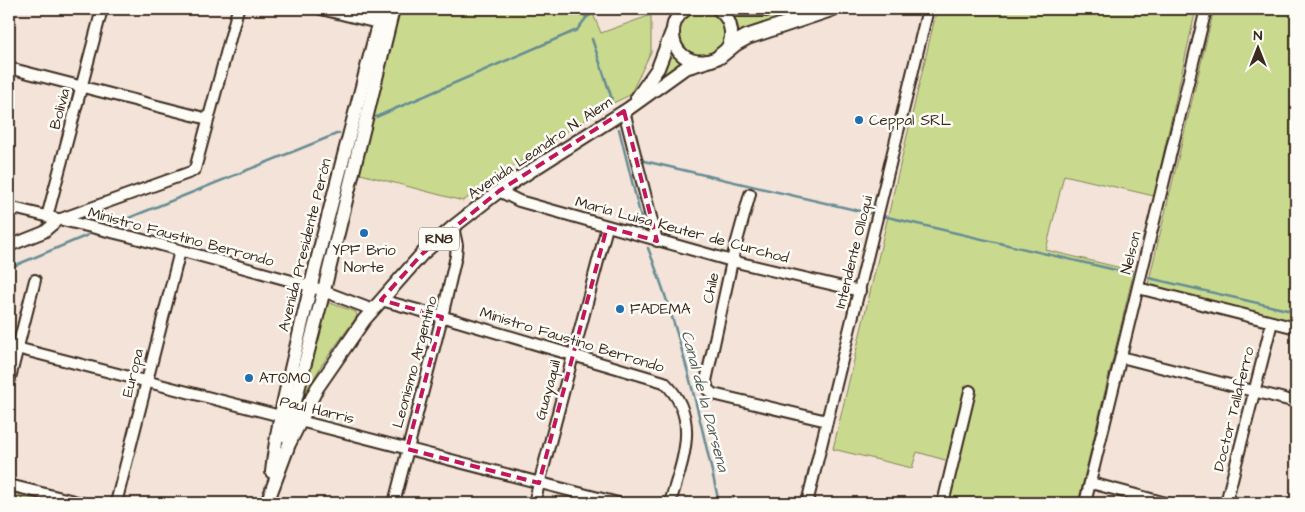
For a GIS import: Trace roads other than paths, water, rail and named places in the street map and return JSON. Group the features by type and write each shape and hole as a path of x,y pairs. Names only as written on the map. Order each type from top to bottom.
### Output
{"highway":[{"path":"737,9 766,9"},
{"name":"RN8","path":"720,56 746,37 831,9"}],"main road":[{"name":"Avenida Presidente Perón","path":"382,9 384,25"},
{"name":"Avenida Presidente Perón","path":"269,498 276,439 290,418 310,286 347,170 384,25 393,9"},
{"name":"RN8","path":"673,28 678,16 686,9"},
{"path":"718,9 727,18 731,34 730,42 720,56"},
{"path":"673,28 673,40 682,55 696,62 705,62"},
{"name":"Avenida Leandro N. Alem","path":"626,110 648,84 658,68 673,28"},
{"name":"RN8","path":"705,62 720,56"},
{"name":"Avenida Leandro N. Alem","path":"290,418 318,388 351,338 377,305 422,254 453,227 499,191 626,110 685,68 705,62"},
{"name":"Avenida Presidente Perón","path":"269,498 284,456 290,418 324,290 347,170"}],"street":[{"name":"Bolivia","path":"47,217 102,9"},
{"path":"9,246 44,232 58,220 195,169 238,9"},
{"path":"321,9 384,25"},
{"path":"673,28 674,9"},
{"name":"Intendente Olloqui","path":"807,503 928,9"},
{"name":"Nelson","path":"1085,503 1206,9"},
{"path":"9,68 208,119"},
{"path":"626,110 657,241"},
{"name":"María Luisa Keuter de Curchod","path":"499,191 518,201 657,241 860,291"},
{"name":"Chile","path":"750,194 732,261 706,380 708,390 713,394 827,422"},
{"name":"Ministro Faustino Berrondo","path":"9,207 132,238 377,305 442,317 664,382 678,397 687,426 688,437 670,503"},
{"name":"Guayaquil","path":"534,503 607,226"},
{"name":"Leonismo Argentino","path":"394,503 456,256 457,245 453,227"},
{"name":"Europa","path":"116,503 180,251"},
{"path":"9,382 13,347 36,280"},
{"path":"1138,288 1296,328"},
{"name":"Doctor Tallaferro","path":"1226,503 1272,322"},
{"name":"Paul Harris","path":"13,347 618,503"},
{"path":"1121,356 1296,402"},
{"path":"943,503 970,391"},
{"path":"1090,483 1166,503"},
{"path":"9,485 82,503"}],"waterway":[{"name":"Canal de la Darsena","path":"583,9 586,18"},
{"path":"376,117 577,30 586,18 598,9"},
{"name":"Canal de la Darsena","path":"592,39 612,99"},
{"name":"Canal de la Darsena","path":"619,129 643,226"},
{"path":"109,226 339,133"},
{"path":"644,161 873,214"},
{"path":"883,216 1133,274"},
{"path":"9,268 88,235"},
{"name":"Canal de la Darsena","path":"648,248 680,342 719,503"},
{"path":"1149,278 1296,312"}],"place":[{"name":"Ceppal SRL","path":"859,120"},
{"name":"YPF Brio Norte","path":"364,233"},
{"name":"FADEMA","path":"620,309"},
{"name":"ATOMO","path":"249,378"}]}
